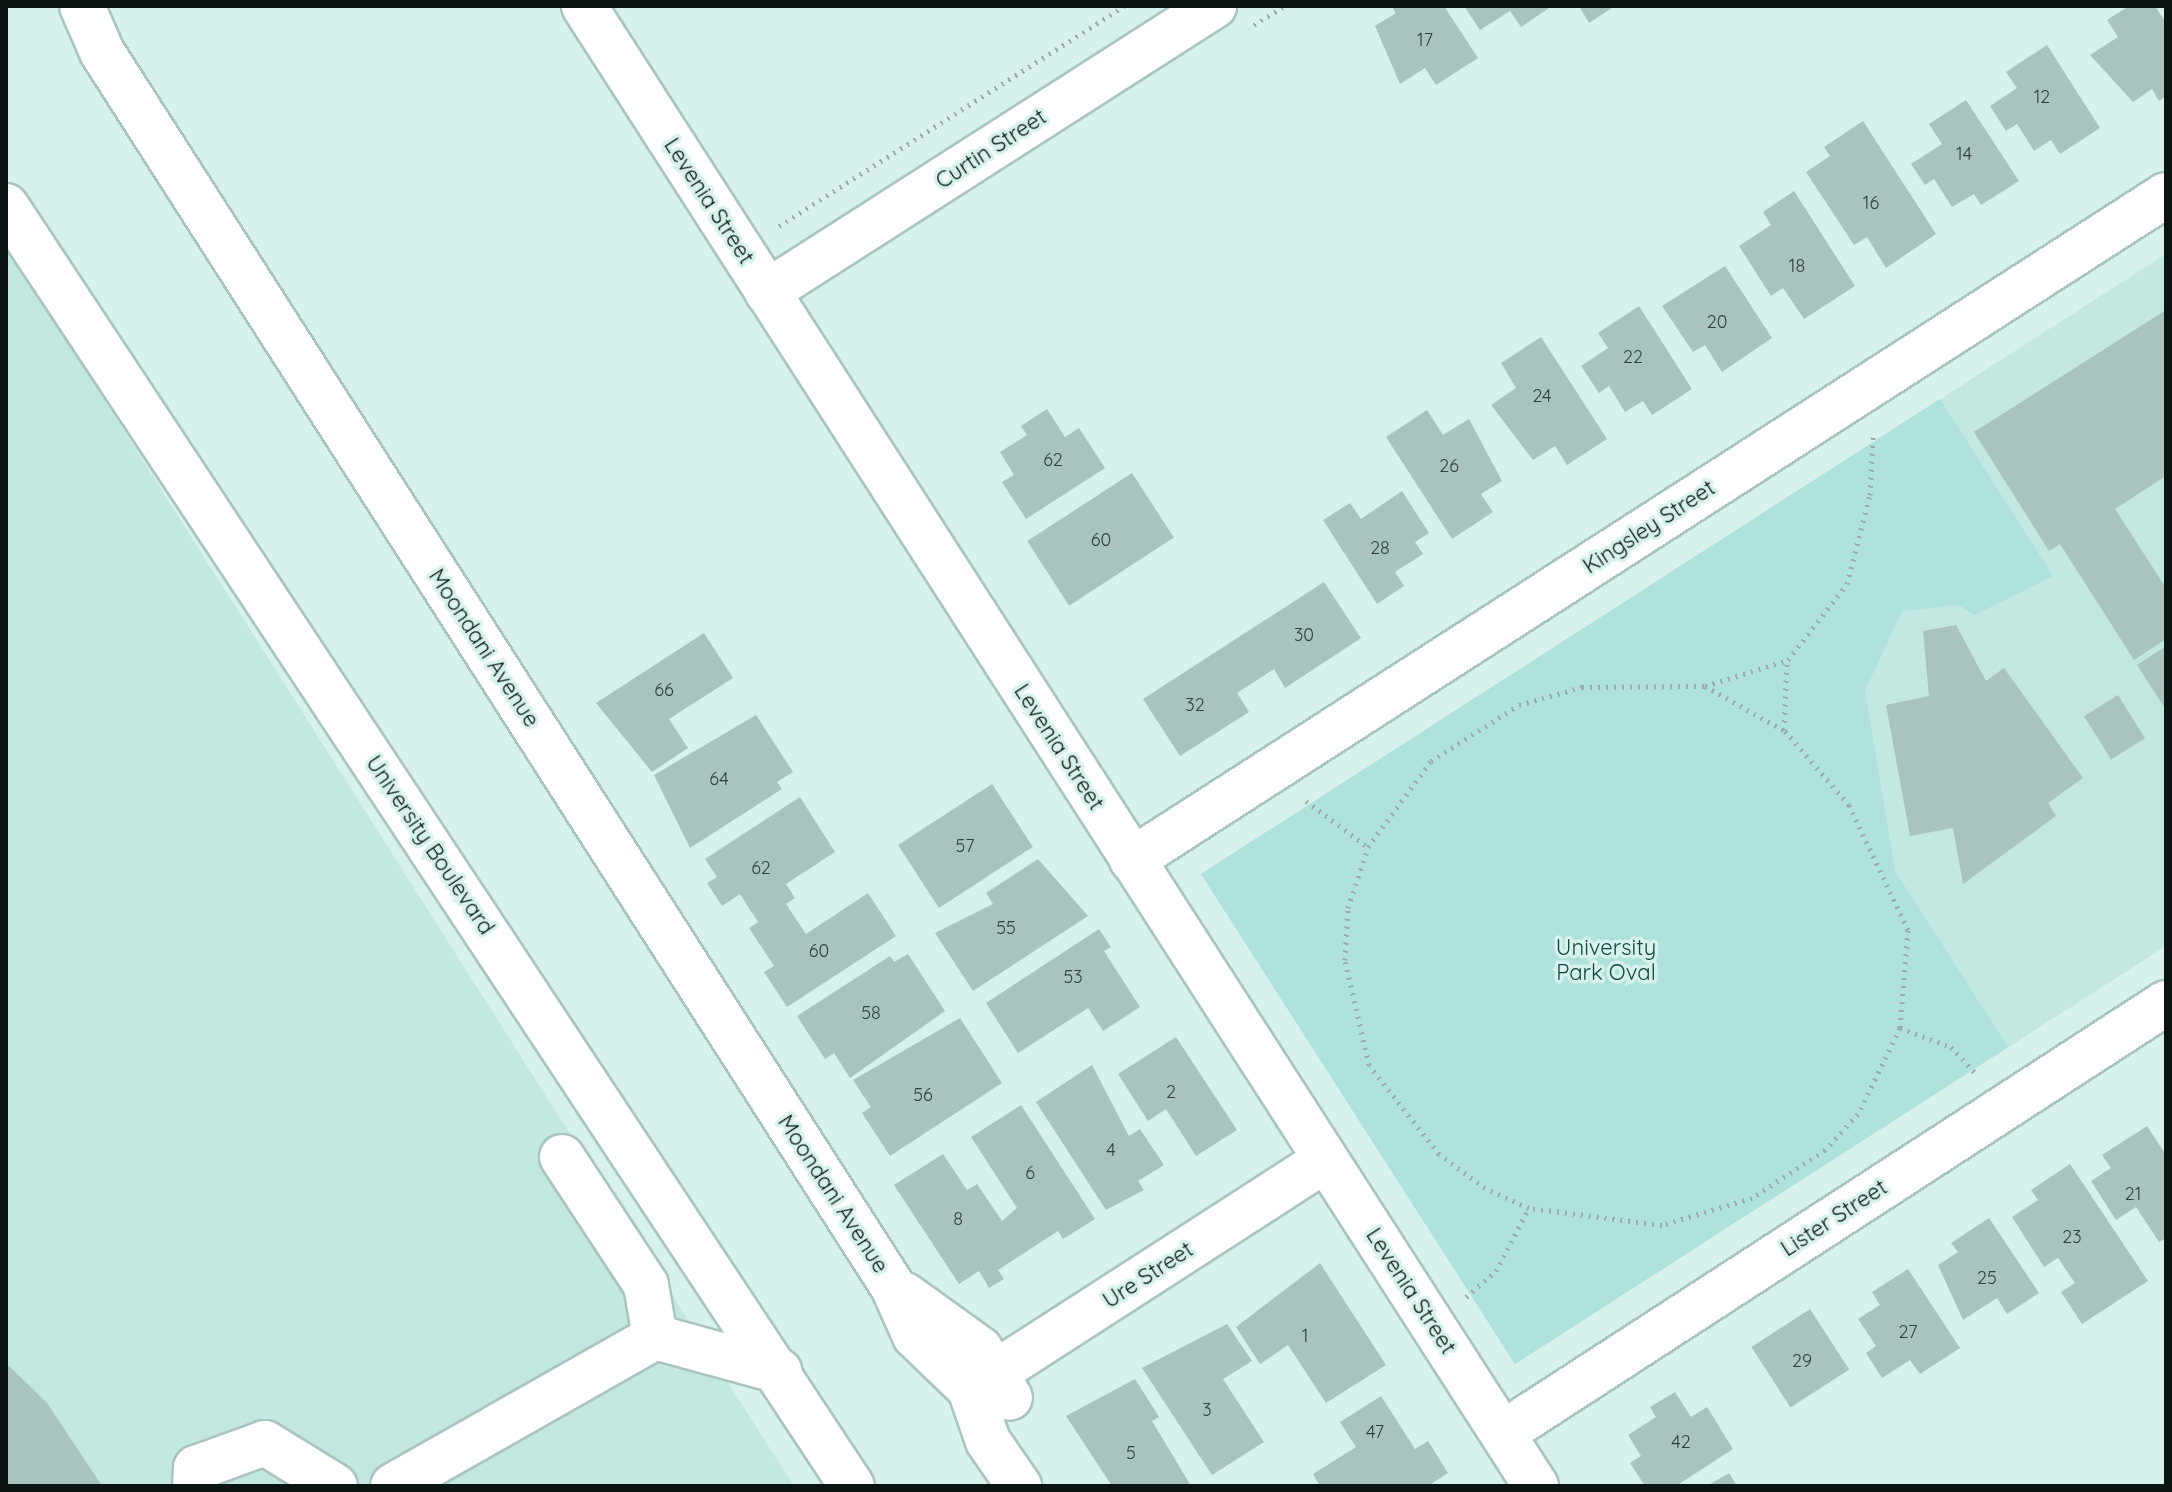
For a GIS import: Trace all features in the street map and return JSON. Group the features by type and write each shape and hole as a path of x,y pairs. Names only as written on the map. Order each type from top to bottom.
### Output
{"street":[{"name":"Moondani Avenue","path":"82,6 102,52 893,1287 915,1336 984,1380 988,1441 1019,1486"},
{"name":"Levenia Street","path":"584,6 1536,1486"},
{"name":"Curtin Street","path":"767,292 1214,6"},
{"name":"Kingsley Street","path":"1132,860 2166,195"},
{"name":"University Boulevard","path":"6,206 779,1371 852,1486"},
{"name":"Lister Street","path":"1503,1433 2166,1003"},
{"path":"562,1157 646,1285 655,1337"},
{"name":"Ure Street","path":"984,1380 1326,1160"},
{"path":"393,1486 655,1337 779,1371"},
{"path":"984,1380 1026,1486"},
{"path":"195,1486 196,1468 265,1443 335,1486"}],"path":[{"path":"779,226 1124,6"},
{"path":"1705,686 1785,731 1849,805 1892,885 1910,962 1900,1028 1858,1114 1801,1169 1752,1198 1662,1225 1529,1208 1439,1154 1369,1065 1345,960 1348,908 1368,847 1431,761 1519,705 1582,687 1705,686 1788,660 1847,584 1870,495 1873,437"},
{"path":"1785,731 1788,660"},
{"path":"1306,801 1368,847"},
{"path":"1900,1028 1951,1047 1976,1074"},
{"path":"1465,1297 1496,1271 1529,1208"}],"shaded area":[{"path":"6,245 709,1353 794,1486 6,1486"},
{"name":"University Park Oval","path":"2166,254 2166,946 1515,1364 1201,874"}],"green space":[{"name":"University Park Oval","path":"1940,399 2053,576 1974,615 1959,605 1902,611 1865,691 1895,871 2008,1047 1515,1364 1201,874"}],"building":[{"path":"1391,6 1444,6 1478,58 1436,85 1425,68 1400,84 1375,26 1396,13"},
{"path":"1464,6 1552,6 1521,27 1510,11 1480,30"},
{"path":"1579,6 1615,6 1589,23"},
{"path":"2129,6 2155,6 2166,23 2166,96 2159,101 2152,89 2133,102 2090,55 2118,37 2107,20"},
{"path":"2047,45 2100,128 2060,154 2051,140 2034,151 2017,124 2006,131 1990,106 2017,88 2006,72"},
{"path":"1966,100 2019,181 1981,205 1974,194 1952,207 1934,179 1925,185 1911,164 1942,144 1929,124"},
{"path":"1863,121 1936,234 1886,268 1867,237 1854,245 1806,172 1830,156 1824,147"},
{"path":"1794,191 1855,286 1804,319 1783,288 1771,296 1739,246 1771,225 1763,212"},
{"path":"1725,266 1772,338 1722,372 1705,345 1693,352 1662,306"},
{"path":"1639,306 1692,389 1652,415 1643,401 1625,412 1609,386 1599,393 1581,366 1608,348 1598,333"},
{"path":"2166,310 2166,476 2115,509 2166,588 2166,639 2134,660 2060,544 2049,551 1974,432"},
{"path":"1541,337 1607,439 1567,465 1555,446 1533,460 1491,405 1516,388 1501,363"},
{"path":"1047,409 1065,437 1079,428 1105,468 1026,519 1002,482 1014,475 1000,452 1027,435 1021,426"},
{"path":"1427,410 1443,435 1469,419 1502,481 1481,494 1493,512 1452,539 1386,437"},
{"path":"1132,473 1174,538 1069,606 1027,541"},
{"path":"1402,491 1429,533 1415,542 1423,554 1395,572 1404,586 1377,604 1323,520 1350,503 1361,519"},
{"path":"1324,582 1361,638 1285,688 1274,669 1237,693 1249,712 1180,756 1143,699"},
{"path":"1956,625 1986,681 2004,668 2083,778 2048,803 2056,816 1963,884 1953,828 1910,836 1886,705 1929,696 1923,631"},
{"path":"704,633 733,678 669,719 688,748 652,772 596,703"},
{"path":"2166,646 2166,710 2137,665"},
{"path":"2118,695 2145,738 2111,759 2084,716"},
{"path":"756,715 793,772 777,782 782,789 690,848 654,775"},
{"path":"992,784 1033,847 939,908 898,845"},
{"path":"800,797 835,852 786,884 795,898 786,904 806,934 868,893 896,936 787,1007 764,972 774,966 749,928 758,922 740,894 722,906 707,883 717,877 705,859"},
{"path":"1038,859 1088,916 973,991 935,933 993,904 986,893"},
{"path":"1099,929 1111,947 1104,951 1140,1007 1103,1031 1088,1008 1018,1053 986,1003"},
{"path":"908,954 945,1011 850,1078 834,1053 825,1059 797,1016 890,956 894,962"},
{"path":"960,1018 1002,1083 890,1156 862,1113 871,1107 853,1080"},
{"path":"1176,1037 1237,1130 1196,1156 1166,1109 1148,1121 1118,1074"},
{"path":"1092,1065 1129,1136 1140,1129 1164,1165 1138,1181 1144,1190 1106,1210 1036,1102"},
{"path":"1021,1105 1095,1219 1063,1239 1058,1231 998,1270 1004,1279 989,1288 979,1271 959,1284 894,1185 943,1154 967,1190 977,1184 1002,1221 1017,1208 971,1137"},
{"path":"2147,1126 2166,1155 2166,1238 2159,1242 2136,1207 2116,1220 2091,1181 2111,1168 2102,1155"},
{"path":"2070,1164 2148,1281 2082,1324 2061,1292 2075,1283 2058,1258 2044,1267 2012,1217 2038,1200 2031,1190"},
{"path":"1989,1218 2039,1293 2007,1314 1997,1298 1963,1320 1938,1265 1958,1252 1951,1243"},
{"path":"1320,1263 1386,1365 1326,1403 1288,1345 1260,1364 1236,1327"},
{"path":"1908,1269 1960,1348 1920,1374 1910,1360 1882,1378 1866,1353 1876,1346 1858,1319 1880,1305 1872,1292"},
{"path":"1810,1309 1849,1369 1791,1408 1751,1347"},
{"path":"1227,1324 1252,1361 1223,1379 1264,1442 1212,1475 1142,1368"},
{"path":"6,1363 47,1403 102,1486 6,1486"},
{"path":"1135,1379 1159,1417 1152,1421 1191,1486 1112,1486 1066,1416"},
{"path":"1675,1392 1691,1417 1707,1407 1733,1449 1676,1486 1645,1486 1630,1463 1641,1456 1628,1435 1656,1417 1650,1407"},
{"path":"1381,1396 1415,1449 1428,1441 1448,1473 1428,1486 1320,1486 1313,1474 1356,1447 1340,1422"},
{"path":"1729,1473 1737,1486 1707,1486"}]}
